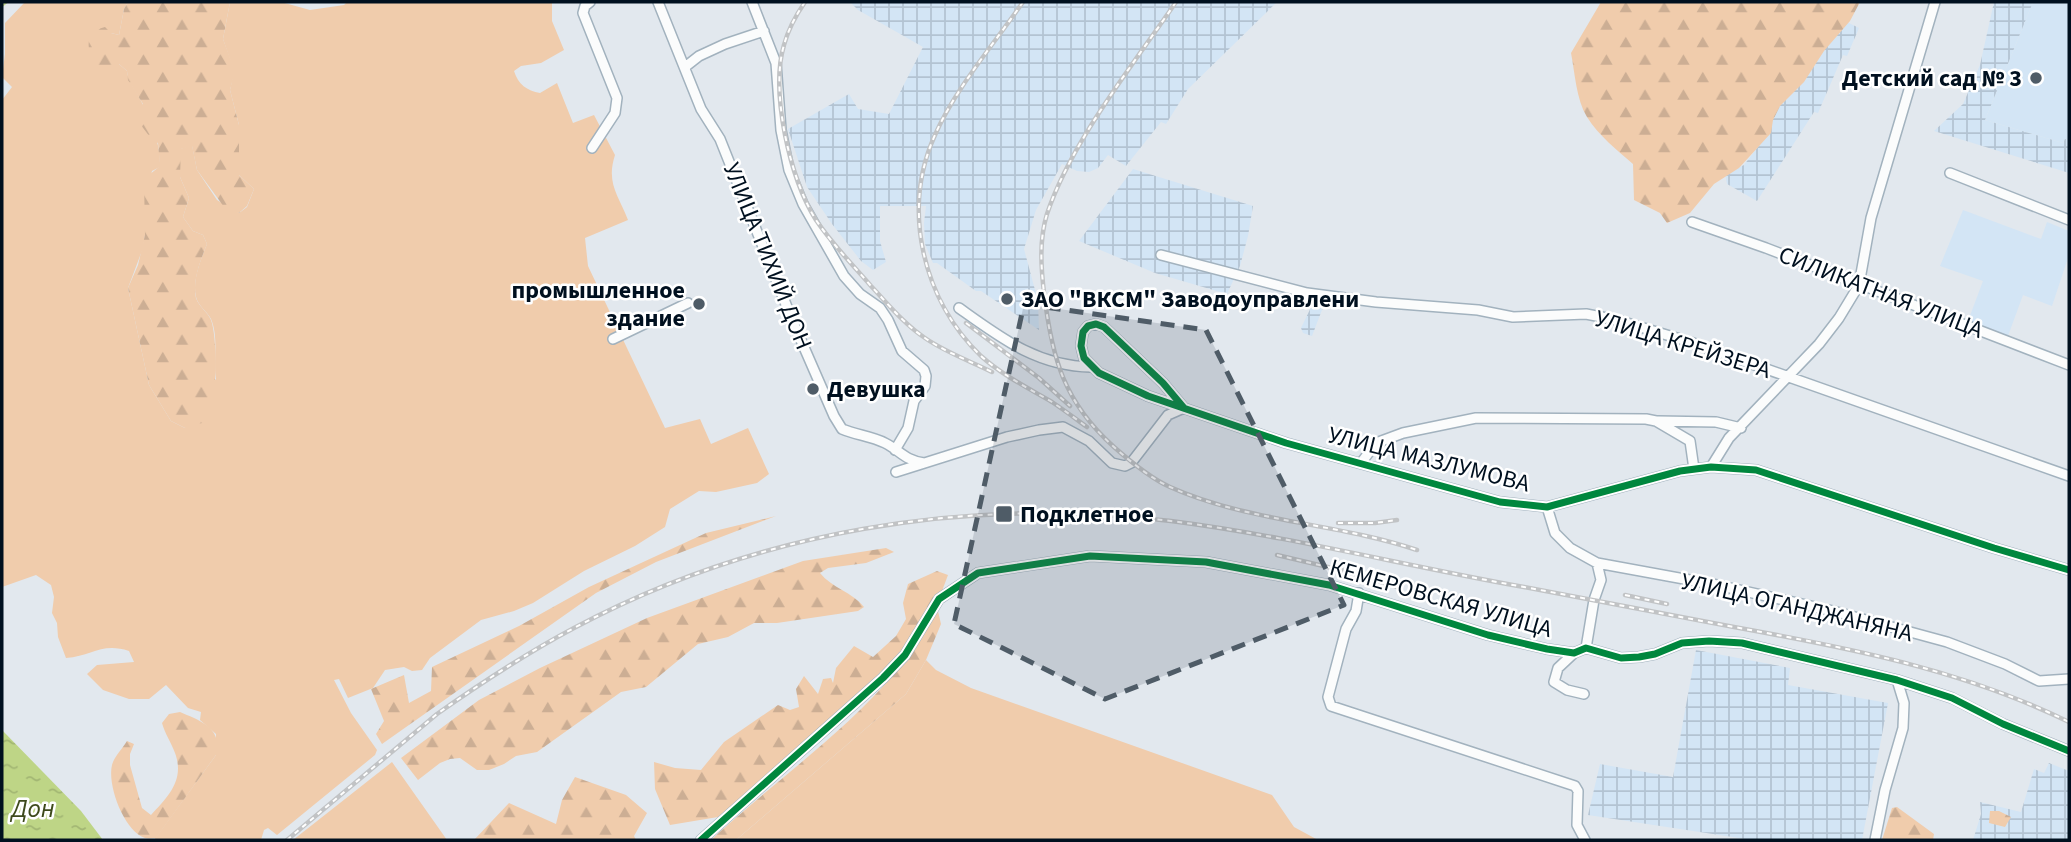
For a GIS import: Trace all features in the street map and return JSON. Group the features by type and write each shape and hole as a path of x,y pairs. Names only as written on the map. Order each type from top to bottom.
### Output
{"street":[{"path":"590,2 583,13 617,98 615,113 592,148"},
{"name":"УЛИЦА ТИХИЙ ДОН","path":"658,2 701,109 720,139 758,237 834,416 842,429 874,438 910,461 923,463"},
{"path":"752,2 776,63 781,130 789,170 803,204 844,276 860,294 880,308 902,351 924,370 926,376 925,386 915,401 908,428 895,450"},
{"path":"1711,467 1729,438 1839,318 1859,285 1871,218 1935,2"},
{"path":"685,67 699,56 725,44 764,31"},
{"path":"1950,173 2069,220"},
{"name":"СИЛИКАТНАЯ УЛИЦА","path":"1692,222 2069,365"},
{"name":"УЛИЦА КРЕЙЗЕРА","path":"1161,255 1294,291 1321,295 1478,310 1513,317 1586,314 1690,342 2069,476"},
{"path":"613,339 688,303"},
{"path":"960,308 1017,347 1041,359 1058,365 1091,367"},
{"path":"896,472 1007,438 1063,427 1089,441 1112,463 1125,466 1131,463 1168,415 1184,408 1163,383 1104,327 1096,324 1088,326 1083,332 1084,358 1091,367"},
{"name":"УЛИЦА МАЗЛУМОВА","path":"1091,367 1148,396 1286,443 1500,502 1547,507 1694,469 1711,467 1756,470 2069,570"},
{"path":"1361,463 1376,443 1426,427 1476,418 1646,419 1716,422 1741,428"},
{"path":"1657,421 1690,441 1694,469"},
{"name":"УЛИЦА ОГАНДЖАНЯНА","path":"1547,507 1555,533 1570,548 1597,563 1717,585 1833,611 1947,642 2005,664 2039,681 2069,679"},
{"name":"КЕМЕРОВСКАЯ УЛИЦА","path":"701,840 878,682 905,655 939,599 978,573 1090,556 1206,562 1329,585 1488,635 1547,649 1574,653 1586,648"},
{"path":"1597,563 1601,580 1594,600 1586,648 1621,657 1639,657 1655,654 1682,643 1742,643 1897,680 1952,698 2003,724 2069,751"},
{"name":"КЕМЕРОВСКАЯ УЛИЦА","path":"1359,593 1356,611 1346,629 1328,697 1331,706 1575,786 1578,791 1577,825 1585,840"},
{"path":"1574,653 1558,668 1554,682 1567,690 1584,694"},
{"path":"1875,840 1885,790 1903,728 1904,703 1897,680"}],"highlighted area":[{"path":"1024,304 1206,330 1344,605 1105,699 954,624"}],"shaded area":[{"path":"850,2 1277,2 1188,89 1166,124 1161,122 1126,166 1108,155 1098,168 1089,172 1077,171 1062,164 1036,210 1024,249 1038,301 1039,330 937,263 933,263 925,244 926,206 880,206 880,241 886,262 873,270 861,261 807,187 788,129 849,94 858,109 889,114 923,47 858,10"},
{"path":"1994,2 2033,2 1985,120 2063,143 2065,139 2069,140 2069,173 1934,131 1963,104 1980,65"},
{"name":"Детский сад № 3","path":"2033,2 2069,2 2069,140 2065,139 2063,143 1985,120"},
{"path":"1847,22 1859,28 1847,56 1843,55 1818,113 1814,112 1757,201 1727,184 1725,174 1744,165 1760,144 1781,99"},
{"path":"1133,169 1253,206 1240,266 1227,294 1155,273 1079,241"},
{"path":"1963,210 2041,239 2047,222 2069,231 2069,255 2052,306 2023,295 2008,336 1968,321 1983,281 1940,266"},
{"path":"1315,299 1325,302 1312,336 1303,333 1301,328"},
{"path":"1696,650 1790,668 1788,685 1888,703 1862,840 1752,840 1588,815 1600,764 1673,777"},
{"path":"2049,763 2069,771 2069,840 1973,840 1981,814 1980,802 2021,812 2034,769 2044,773"}],"green space":[{"path":"25,2 128,2 119,35 111,33 119,64 127,71 154,131 160,167 152,171 145,202 143,248 128,288 149,385 171,421 185,428 205,387 216,379 213,326 197,300 195,290 198,270 207,244 203,235 193,231 183,217 189,198 180,177 180,149 192,145 197,170 217,200 239,213 247,207 254,189 239,175 239,125 230,90 234,71 223,39 230,2 281,2 310,10 344,5 347,2 552,2 552,21 564,50 541,63 521,66 514,71 527,89 535,92 540,93 557,83 573,123 594,115 615,155 613,181 628,220 585,238 588,266 665,428 700,419 711,444 748,428 769,474 757,483 716,492 699,491 670,509 665,527 635,546 584,571 533,603 481,620 430,658 422,670 412,671 404,667 385,670 373,688 348,698 339,679 334,680 351,713 377,750 375,755 277,835 268,828 264,830 261,840 154,840 216,755 216,734 200,720 201,712 188,708 166,685 149,699 129,699 103,690 87,674 97,665 134,662 129,651 111,648 66,658 52,613 54,597 51,585 36,575 2,587 2,100 12,87 2,77 5,23"},
{"path":"128,2 230,2 223,39 235,71 230,90 239,125 239,175 254,189 247,206 239,213 227,211 197,170 192,146 181,149 180,177 189,198 183,217 193,231 203,235 207,244 198,270 195,291 197,301 211,320 216,363 214,386 206,388 214,396 215,405 202,423 185,428 171,421 149,385 128,288 138,265 145,235 144,179 160,166 158,143 153,141 134,116 143,104 128,80 127,71 119,64 116,71 97,69 89,50 92,34 97,30 105,27 111,33 119,35"},
{"path":"1601,2 1860,2 1850,21 1824,51 1804,82 1780,106 1773,120 1771,133 1739,168 1714,184 1690,213 1667,223 1660,213 1634,200 1633,164 1597,130 1580,102 1571,53"},
{"path":"776,516 656,562 596,593 382,744 376,734 384,721 371,689 404,675 409,703 431,691 432,667 519,626 589,587 706,533"},
{"path":"886,548 894,552 866,563 828,568 820,573 864,607 858,611 777,623 754,623 728,637 698,644 646,687 621,692 537,752 516,756 489,770 477,770 460,758 450,759 440,763 418,780 401,758 479,700 647,618 803,561"},
{"path":"937,571 948,575 939,599 883,678 718,817 670,825 655,789 654,762 675,768 701,770 724,742 778,705 790,710 799,707 796,689 804,676 818,694 823,679 831,678 833,683 836,668 854,646 873,657 896,636 906,619 903,603 908,584"},
{"path":"938,611 941,624 926,660 906,694 736,840 711,840 829,739 874,696 901,666"},
{"path":"926,660 936,670 971,688 1272,795 1294,827 1318,840 736,840 906,694"},
{"path":"180,712 209,727 216,738 216,755 156,838 145,838 130,826 119,806 112,784 112,765 127,741 134,744 130,765 142,808 151,815 169,795 176,780 178,763 162,723 169,714"},
{"path":"392,762 447,840 293,840"},
{"path":"575,777 626,795 647,813 634,836 636,840 474,840 509,803 556,824 562,800"},
{"path":"1897,807 1934,834 1933,840 1882,840 1892,808"},
{"path":"1990,811 1999,811 2011,817 2005,827 1989,823"}],"water":[{"name":"Дон","path":"2,730 81,811 103,840 2,840"}],"waterway":[{"path":"2,6 7,2"}],"railway":[{"path":"805,2 786,39 780,64 779,86 785,135 807,203 836,246 910,326 941,348 992,372"},
{"path":"1023,2 943,118 925,164 919,223 932,281 961,334 989,363 1087,427"},
{"path":"1176,2 1087,132 1071,159 1047,214 1042,244 1043,283 1051,339 1063,378 1083,413 1097,430 1134,464 1170,487 1230,508 1356,534 1417,550"},
{"path":"966,323 1039,378 1070,406"},
{"path":"287,840 437,714 504,669 574,628 644,595 715,567 789,545 864,529 940,518 1094,514 1215,527 1863,653 1988,688 2069,722"},
{"path":"1338,523 1397,520"},
{"path":"1277,555 1353,573 1400,588"},
{"path":"1625,595 1667,604"}],"cycle path":[{"path":"1184,408 1163,383 1104,327 1096,324 1088,326 1083,332 1081,346 1084,358 1099,373 1148,396 1286,443 1500,502 1547,507 1680,471 1711,467 1756,470 2069,570"},
{"path":"701,840 883,678 905,655 939,599 978,573 1090,556 1206,562 1329,585 1488,635 1574,653 1586,648 1621,658 1639,657 1655,654 1682,643 1742,643 1897,680 1952,698 2003,724 2069,751"}],"place":[{"name":"Детский сад № 3","path":"2036,78"},
{"name":"ЗАО \"ВКСМ\" Заводоуправлени","path":"1007,299"},
{"name":"промышленное здание","path":"699,304"},
{"name":"Девушка","path":"813,389"},
{"name":"Подклетное","path":"1004,514"}]}
